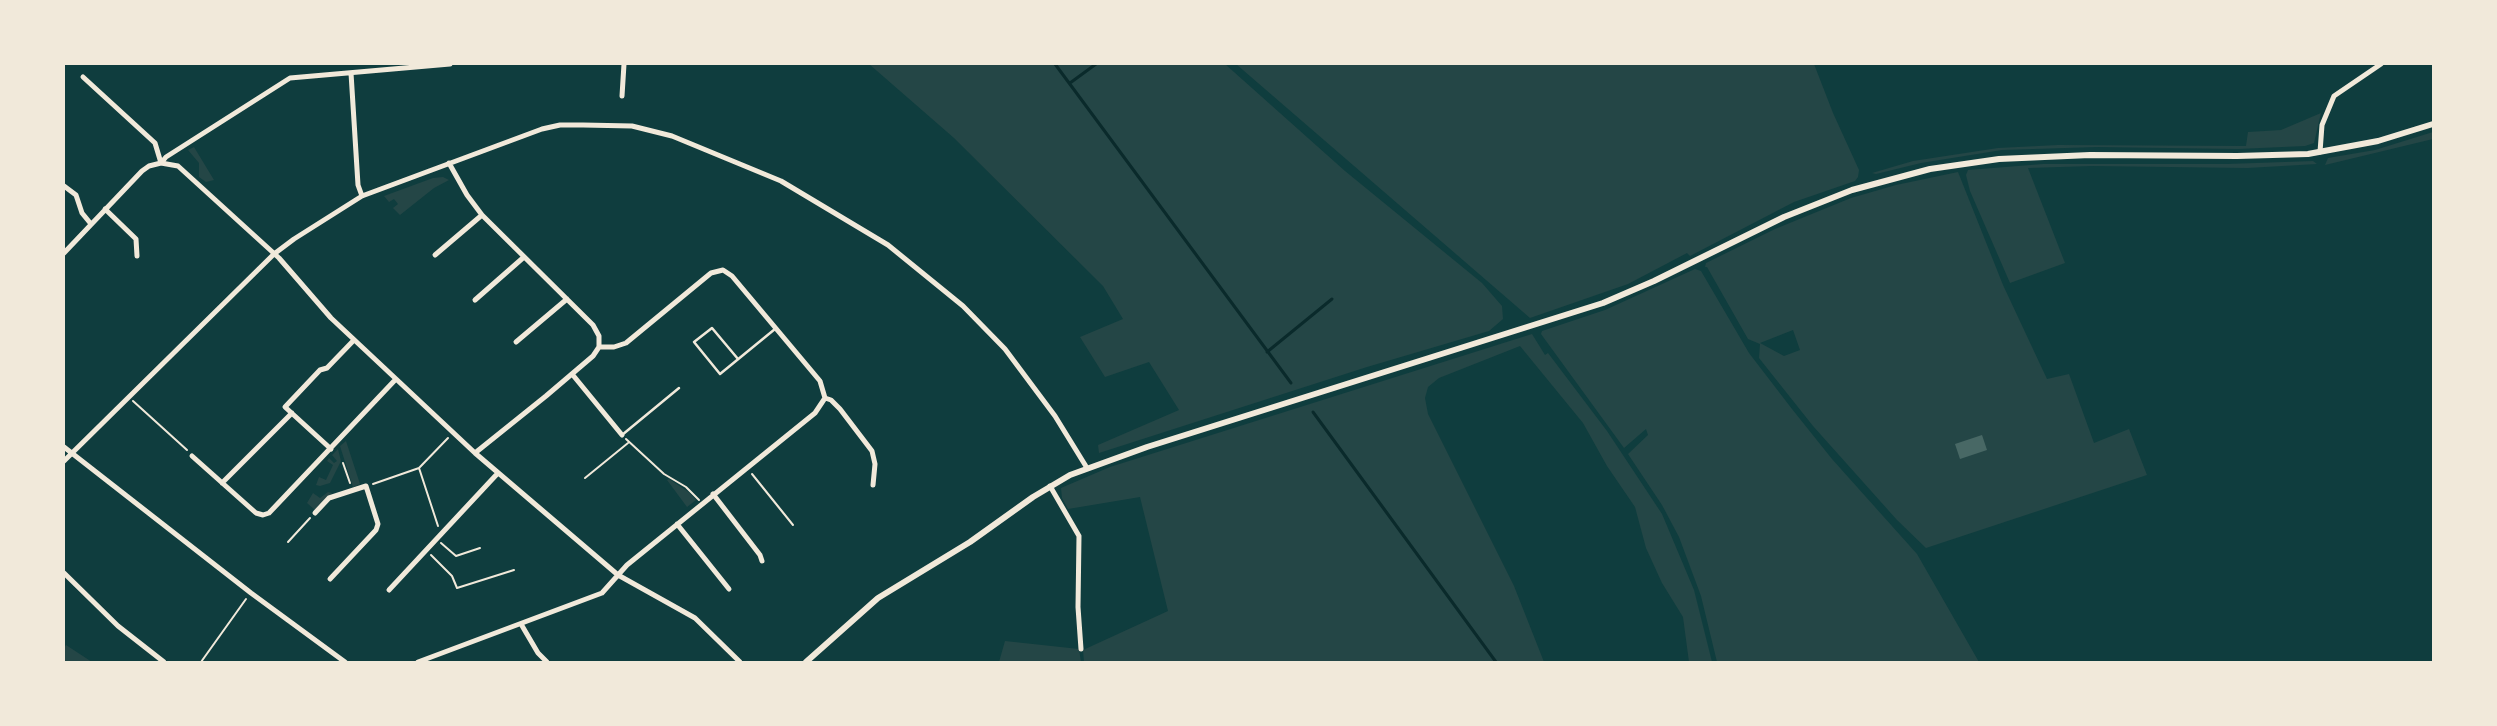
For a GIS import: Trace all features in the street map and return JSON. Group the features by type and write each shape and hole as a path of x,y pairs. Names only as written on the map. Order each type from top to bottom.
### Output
{"street":[{"path":"161,163 166,157 290,78 450,64"},
{"path":"622,96 624,64"},
{"path":"2320,152 2322,125 2334,96 2380,64"},
{"path":"351,73 358,185 362,196"},
{"path":"83,77 155,143 161,163"},
{"path":"806,662 878,598 970,542 1050,486 1087,468 1615,298 1799,210 1852,190 1930,169 2032,156 2251,156 2320,152 2378,142 2433,124"},
{"path":"64,461 274,254 362,196 542,129 560,125 604,125 653,129 760,171 888,245 963,306 1022,369 1087,468"},
{"path":"64,253 148,166 161,163 178,166 274,254 331,318 475,454 618,576 695,618 740,662"},
{"path":"449,163 467,195 482,215 567,298 593,326 599,336 599,347 593,356 475,454"},
{"path":"64,186 76,195 82,213 91,224"},
{"path":"106,209 136,239 137,256"},
{"path":"435,255 482,215"},
{"path":"475,300 524,257"},
{"path":"599,347 614,347 626,342 711,273 720,270 730,274 820,381 824,401"},
{"path":"516,342 567,298"},
{"path":"331,449 285,407 320,370 327,368 354,340"},
{"path":"572,374 622,435"},
{"path":"192,456 256,513 263,515 269,513 396,379"},
{"path":"418,662 598,595 608,588 627,565 815,413 824,401 831,400 840,409 872,451 875,464 873,485"},
{"path":"222,482 292,413"},
{"path":"64,447 250,593 345,662"},
{"path":"388,590 498,473"},
{"path":"315,512 329,498 366,486 378,524 376,530 330,579"},
{"path":"1050,486 1079,536 1078,607 1081,649"},
{"path":"713,494 760,555 762,561"},
{"path":"677,524 729,589"},
{"path":"64,573 118,626 164,662"},
{"path":"521,624 538,653 547,662"}],"lane":[{"path":"738,359 712,328 694,342 720,374 776,328"},
{"path":"622,435 679,388"}],"path":[{"path":"130,398 192,456"},
{"path":"366,486 419,468 453,433"},
{"path":"622,435 664,474 686,487 702,503"},
{"path":"586,478 629,442"},
{"path":"344,463 353,490"},
{"path":"747,467 792,525"},
{"path":"419,468 441,533"},
{"path":"288,542 315,512"},
{"path":"436,538 456,556 480,548"},
{"path":"426,551 452,576 457,588 514,570"},
{"path":"201,662 250,593"}],"shaded area":[{"path":"869,64 1225,64 1345,171 1482,283 1502,306 1503,319 1489,331 1367,367 1099,453 1098,445 1179,410 1149,362 1105,377 1080,337 1123,319 1103,286 954,138"},
{"path":"1236,64 1814,64 1833,113 1859,170 1858,177 1855,181 1794,202 1690,256 1687,253 1628,284 1530,318"},
{"path":"2321,113 2314,143 2305,146 2238,149 2097,147 2002,150 1921,163 1876,174 1872,173 1913,161 1998,148 2058,145 2246,146 2248,132 2281,130"},
{"path":"2433,132 2433,139 2325,165 2328,158 2375,150"},
{"path":"194,147 214,180 206,182 199,177 199,163 188,150"},
{"path":"2313,161 2317,164 2247,168 2092,166 2028,168 2065,263 2010,283 1970,191 1966,175 1968,170 2043,164 2227,164"},
{"path":"1958,172 2003,285 2047,379 2069,374 2094,443 2129,429 2147,475 1926,548 1897,520 1813,426 1759,358 1760,344 1748,339 1707,267 1705,267 1706,263 1775,229 1851,198 1896,185","holes":["1793,330 1800,350 1784,356 1760,343"]},
{"path":"443,177 449,180 434,188 400,215 393,208 398,204 394,199 389,202 384,196 433,178"},
{"path":"1695,269 1701,271 1749,353 1792,409 1832,459 1917,554 1979,662 1717,662 1701,596 1679,537 1662,505 1628,454 1648,435 1646,429 1624,448 1541,334 1542,331 1605,310"},
{"path":"1532,334 1545,355 1548,353 1607,431 1662,514 1694,590 1712,662 1689,662 1683,617 1662,583 1646,548 1635,507 1607,466 1583,423 1520,346 1439,378 1428,387 1425,398 1428,414 1514,586 1544,662 1084,662 1083,650 1168,611 1140,497 1068,509 1062,498 1061,488 1110,467"},
{"path":"346,441 360,484 353,487 340,446"},
{"path":"338,449 341,461 330,483 320,486 316,485 319,477 326,480 333,465 327,461 329,458 334,463 337,461 332,455"},
{"path":"669,479 690,493 696,500 687,507 667,480"},
{"path":"328,492 332,493 315,510 307,503 313,493 320,498"},
{"path":"1005,641 1079,649 1081,662 999,662"},
{"path":"66,645 92,662 64,662 64,648"}],"building":[{"path":"1982,435 1987,450 1960,459 1955,444"}],"waterway":[{"path":"1055,64 1291,383"},
{"path":"1070,83 1096,64"},
{"path":"1267,352 1332,299"},
{"path":"1313,412 1496,662"}]}
